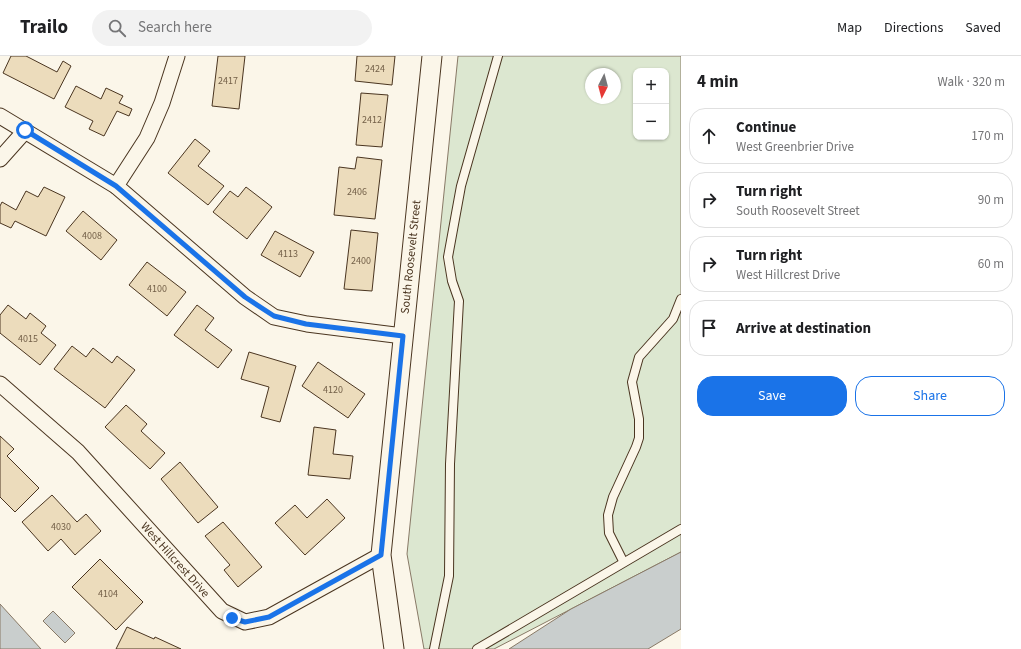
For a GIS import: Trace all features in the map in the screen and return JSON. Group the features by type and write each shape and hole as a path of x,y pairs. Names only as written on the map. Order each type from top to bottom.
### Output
{"street":[{"path":"116,186 146,138 162,103 177,56"},
{"name":"South Roosevelt Street","path":"394,649 381,555 432,56"},
{"path":"0,116 116,186 245,297 274,316 306,324 403,336"},
{"path":"0,158 25,130"},
{"name":"West Hillcrest Drive","path":"0,384 78,452 222,611 232,618 245,622 269,617 381,555"}],"lane":[{"path":"434,649 449,576 450,464 459,301 452,281 448,257 461,186 498,56"},
{"path":"623,561 609,533 608,515 613,497 639,438 639,419 632,382 639,357 673,319 681,299"},
{"path":"476,649 681,528"}],"green space":[{"path":"458,56 681,56 681,552 494,649 424,649 407,554"}],"shaded area":[{"path":"681,552 681,629 648,649 509,649 571,609"},
{"path":"0,604 41,649 0,649"},
{"path":"53,611 75,633 65,643 43,621"}],"building":[{"path":"11,56 26,56 57,72 63,61 71,66 54,99 3,73"},
{"path":"218,56 245,56 239,109 212,106"},
{"path":"357,56 395,56 392,85 355,81"},
{"path":"76,86 101,99 106,88 123,96 119,103 132,109 129,116 117,111 104,136 89,129 93,121 65,107"},
{"path":"361,93 388,95 382,147 356,145"},
{"path":"195,139 210,151 198,166 224,186 208,205 168,173"},
{"path":"357,157 382,160 375,219 334,215 339,167 355,169"},
{"path":"44,187 65,197 46,236 15,221 11,228 0,223 0,206 2,202 16,210 26,191 38,197"},
{"path":"246,187 272,207 247,239 213,212 230,191 238,197"},
{"path":"83,211 117,240 101,260 66,231"},
{"path":"351,230 378,233 372,291 344,289"},
{"path":"275,231 314,252 300,277 261,255"},
{"path":"147,262 186,292 167,316 129,285"},
{"path":"8,305 26,319 30,313 46,326 41,333 56,345 40,365 0,333 0,315"},
{"path":"197,305 214,318 205,330 232,350 218,368 174,335"},
{"path":"72,346 86,357 93,348 112,363 117,356 135,370 105,408 54,369"},
{"path":"249,352 296,366 280,422 261,417 269,387 241,379"},
{"path":"318,362 365,394 348,418 302,386"},
{"path":"126,405 147,424 141,431 165,453 150,469 105,427"},
{"path":"314,427 336,430 333,454 353,456 350,479 308,475"},
{"path":"0,436 14,449 7,456 39,488 15,512 0,497"},
{"path":"180,462 218,507 198,523 161,479"},
{"path":"52,495 77,522 86,514 101,531 75,555 61,539 48,551 22,522"},
{"path":"327,499 345,518 305,555 275,523 295,505 307,518"},
{"path":"223,522 262,567 238,587 224,570 230,565 205,536"},
{"path":"100,559 143,602 116,630 72,587"},
{"path":"127,627 154,639 155,637 181,649 116,649"}],"route":[{"path":"25,130 116,186 245,297 274,316 306,324 403,336 381,555 269,617 257,621 245,622 232,618"}]}
